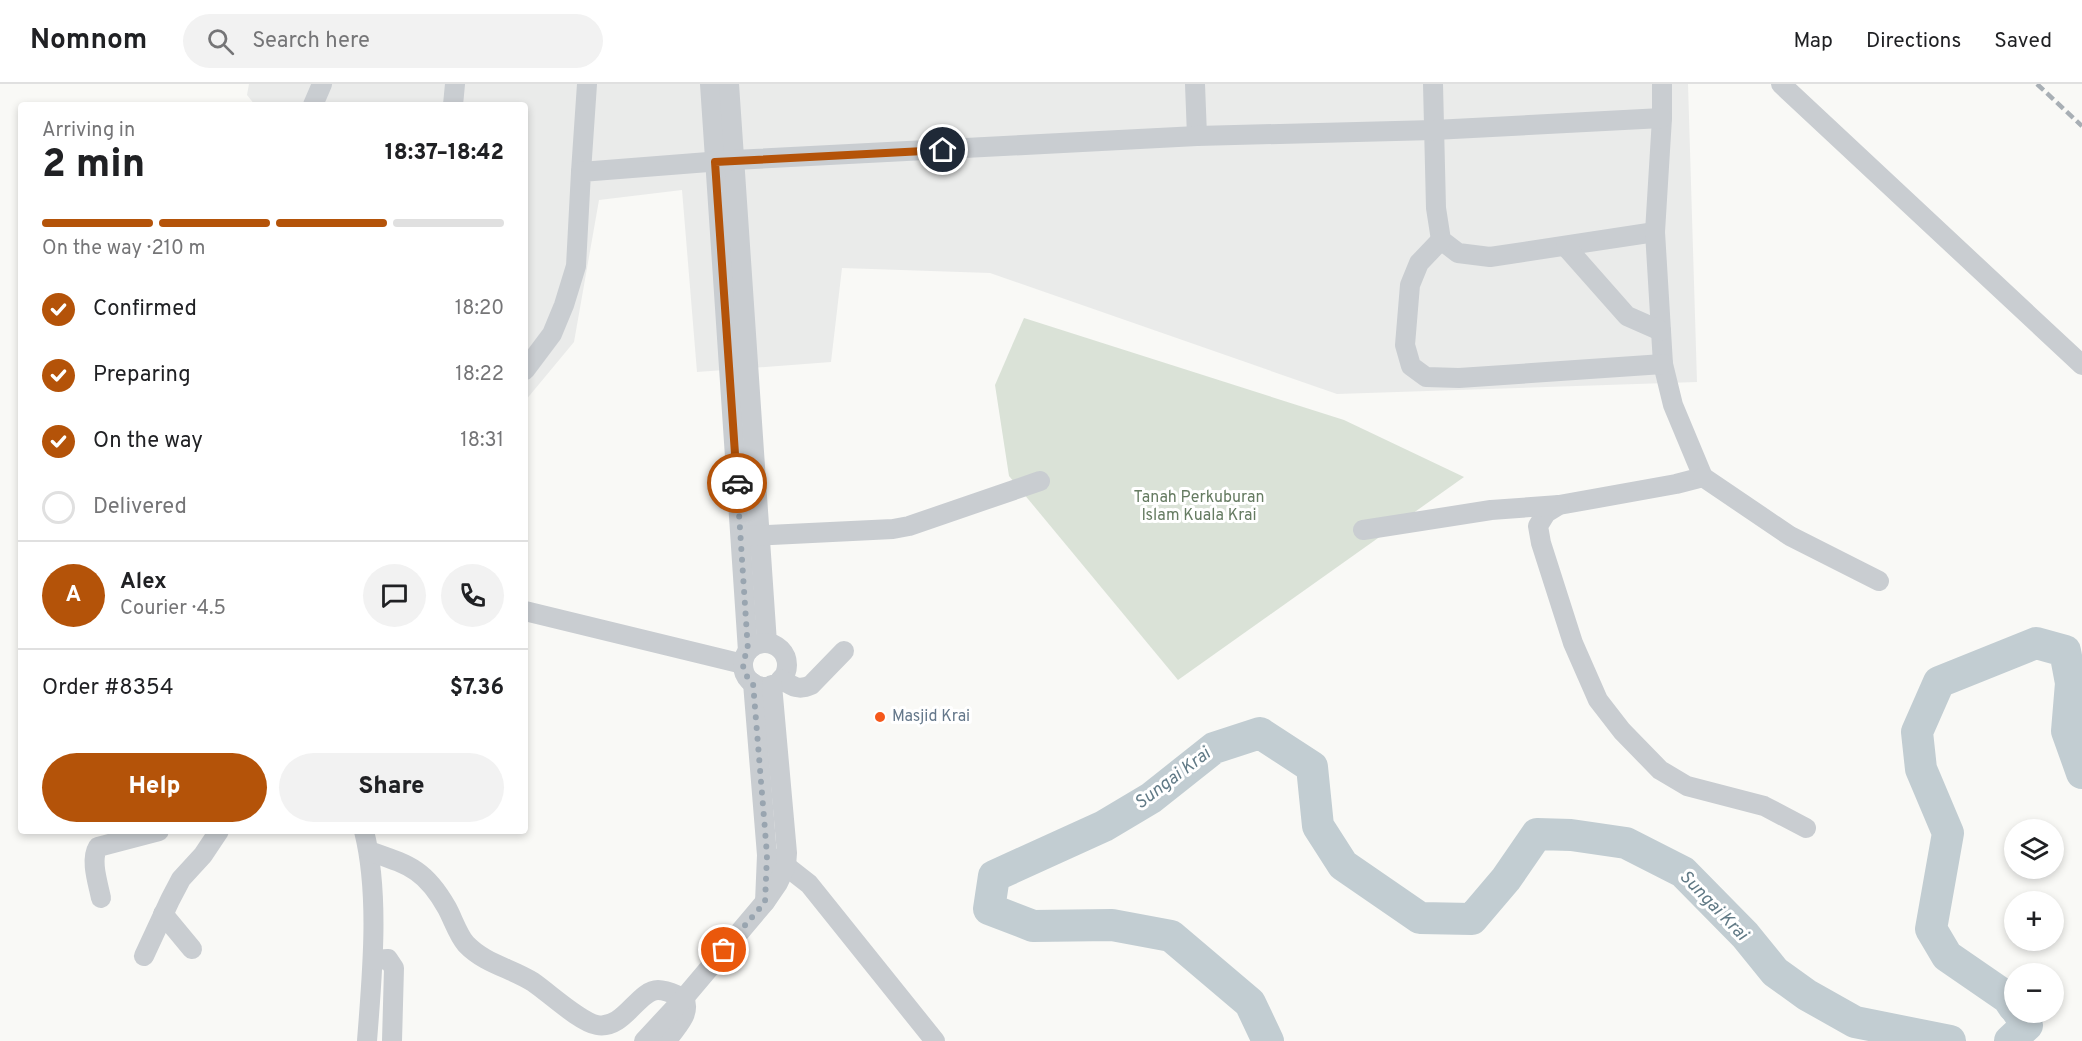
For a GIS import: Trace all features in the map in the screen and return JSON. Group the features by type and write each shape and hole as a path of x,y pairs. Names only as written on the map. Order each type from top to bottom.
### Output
{"street":[{"path":"314,102 322,84"},
{"path":"453,102 456,84"},
{"path":"528,366 552,334 576,267 587,84"},
{"path":"710,84 724,161 750,536 767,643"},
{"path":"724,161 729,84"},
{"path":"1195,84 1197,136"},
{"path":"1433,84 1436,208 1441,240 1458,253 1490,257 1656,232"},
{"path":"1662,84 1656,232 1663,363 1673,405 1703,477 1790,536 1879,581"},
{"path":"1781,84 2082,365"},
{"path":"581,172 724,161 1197,136 1434,130 1662,118"},
{"path":"1441,240 1419,263 1410,285 1406,345 1411,366 1426,377 1459,378 1663,363"},
{"path":"1566,247 1627,316 1661,331"},
{"path":"1363,530 1491,510 1559,505 1703,477"},
{"path":"750,536 893,529 909,526 1040,481"},
{"path":"1559,505 1546,513 1538,526 1541,543 1573,643 1598,700 1622,731 1660,770 1688,786 1764,806 1806,828"},
{"path":"750,536 744,672 768,683 804,688 811,685 844,651"},
{"path":"528,612 745,657"},
{"path":"745,657 754,646 767,643 784,654 786,667 768,683 765,902"},
{"path":"644,1041 684,998 765,902 786,866 787,853 768,683"},
{"path":"101,898 95,861 95,852 98,847 148,834"},
{"path":"144,956 181,879 203,855 217,834"},
{"path":"365,834 369,851 374,960 367,1041"},
{"path":"369,851 410,866 428,880 446,906 465,943 487,961 532,982 576,1014 597,1025 610,1023 625,1015 652,990 661,990 684,998 687,1012 667,1041"},
{"path":"767,855 809,884 935,1041"},
{"path":"164,914 192,949"},
{"path":"374,960 388,959 394,968 392,1041"}],"shaded area":[{"path":"249,84 1688,84 1697,382 1337,394 990,273 842,268 831,362 697,372 682,190 599,200 574,342 528,397 528,102 253,102 247,95"}],"green space":[{"name":"Tanah Perkuburan Islam Kuala Krai","path":"1024,318 1344,420 1464,477 1178,680 1009,476 995,385"}],"waterway":[{"name":"Sungai Krai","path":"2004,995 1947,956 1931,929 1948,833 1921,769 1917,732 1939,682 2036,643 2065,651 2071,683 2067,731 2082,773"},
{"name":"Sungai Krai","path":"1268,1041 1250,1003 1171,936 1112,925 1033,926 989,909 994,876 1104,826 1151,798 1214,748 1260,733 1312,767 1318,826 1343,865 1420,918 1472,919 1506,879 1537,834 1571,835 1626,843 1683,872 1745,935 1775,972 1807,995 1855,1022 1950,1041"},
{"name":"Sungai Krai","path":"2010,1041 2027,1025 2026,1023"}],"railway":[{"path":"2037,84 2082,126"}],"way so far":[{"path":"724,950 765,902 767,855 753,683 747,678 743,664 748,651 737,483"}],"place":[{"name":"Masjid Krai","path":"880,717"}],"route":[{"path":"737,483 715,162 943,150"}]}
